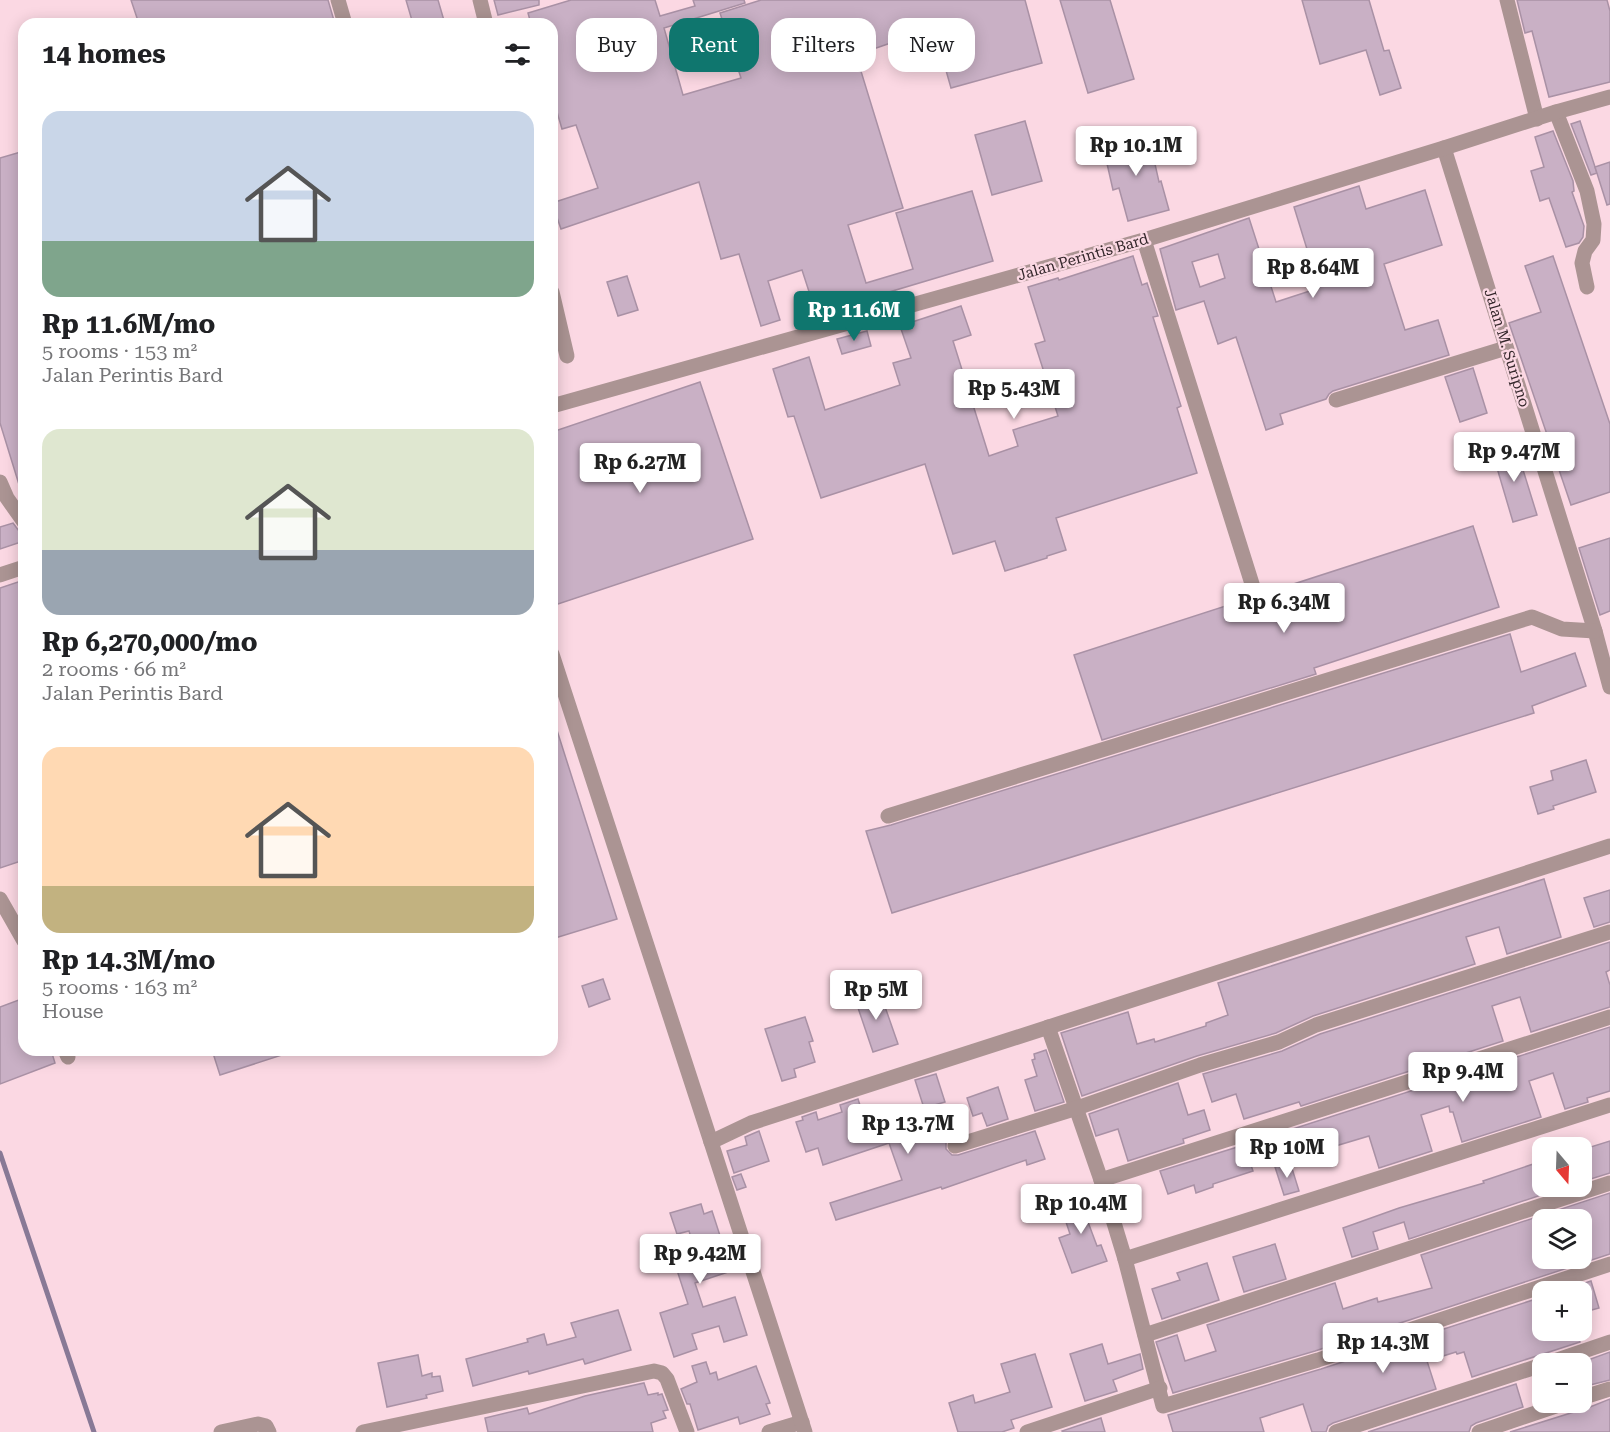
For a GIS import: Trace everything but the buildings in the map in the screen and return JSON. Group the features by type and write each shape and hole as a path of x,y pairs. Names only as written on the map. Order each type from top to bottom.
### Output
{"street":[{"path":"338,0 343,18"},
{"path":"480,0 484,18"},
{"path":"1507,0 1538,119"},
{"name":"Jalan Perintis Bard","path":"558,404 1144,240 1610,97"},
{"path":"1556,112 1587,191 1594,224 1593,240 1585,251 1582,263 1587,287"},
{"name":"Jalan M. Suripno","path":"1444,148 1595,631 1610,687"},
{"path":"1144,240 1253,587"},
{"path":"558,318 567,356"},
{"path":"1336,400 1506,348"},
{"path":"0,482 7,498 18,514"},
{"path":"0,575 18,569"},
{"path":"888,816 1532,618 1562,629 1595,631"},
{"path":"558,672 803,1427 769,1432"},
{"path":"711,1142 751,1123 1610,846"},
{"path":"0,899 18,930"},
{"path":"955,1146 1077,1108 1200,1065 1279,1042 1316,1025 1610,932"},
{"path":"1101,1180 1610,1017"},
{"path":"1048,1027 1101,1180 1125,1259 1163,1406 1340,1353 1610,1264"},
{"path":"1125,1259 1610,1105"},
{"path":"1145,1335 1610,1183"},
{"path":"1577,1353 1610,1342"},
{"path":"1336,1432 1532,1368"},
{"path":"363,1432 654,1371 662,1373 667,1378 687,1432"},
{"path":"1027,1432 1160,1388"},
{"path":"1592,1395 1610,1389"},
{"path":"1479,1432 1535,1413"},
{"path":"221,1432 258,1424 266,1426 269,1432"}],"waterway":[{"path":"0,1153 94,1432"}]}
